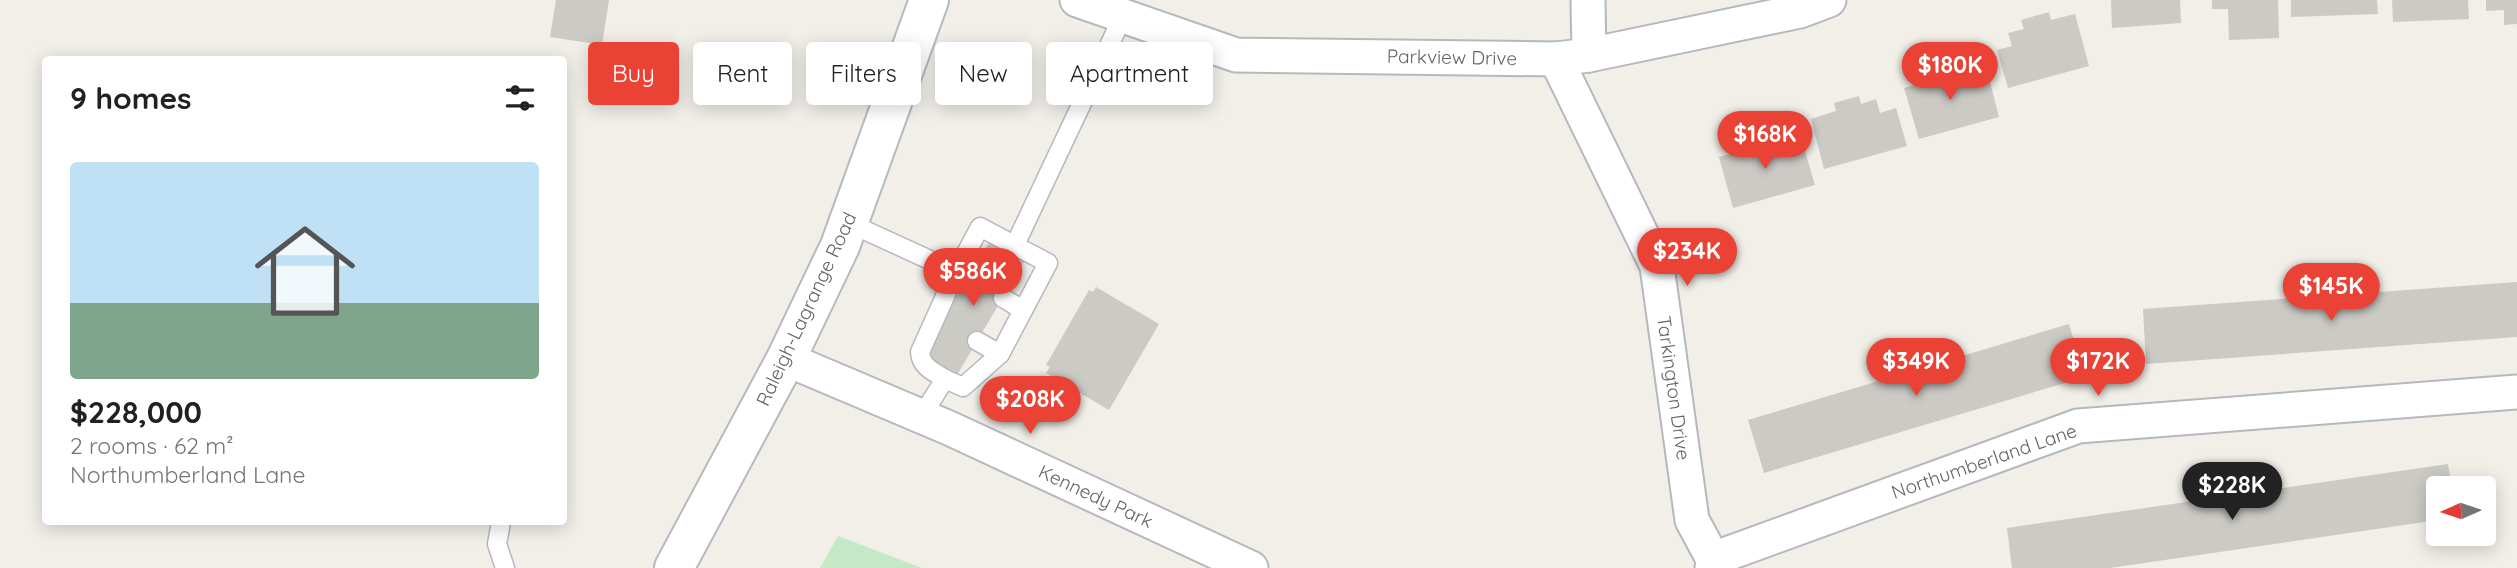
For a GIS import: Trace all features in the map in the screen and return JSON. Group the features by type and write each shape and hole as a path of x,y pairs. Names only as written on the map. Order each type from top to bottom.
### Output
{"main road":[{"name":"Raleigh-Lagrange Road","path":"674,568 786,359 849,223 929,0"}],"street":[{"name":"Parkview Drive","path":"1077,0 1236,55 1556,58 1589,55 1800,11 1829,0"},
{"path":"1588,0 1589,55"},
{"name":"Tarkington Drive","path":"1556,58 1657,266 1692,520 1713,563"},
{"name":"Kennedy Park","path":"786,359 921,416 1251,568"},
{"name":"Northumberland Lane","path":"1713,563 2078,426 2517,392"}],"lane":[{"path":"1015,245 1123,16"},
{"path":"849,223 962,275"},
{"path":"981,227 1015,245 1048,263 1000,354 963,387 945,379 920,360 920,352 962,275 981,227"},
{"path":"1003,298 1023,310"},
{"path":"977,341 1000,354"},
{"path":"921,416 945,379"},
{"path":"500,525 497,544 505,568"}],"green space":[{"path":"838,536 922,568 820,568"}],"building":[{"path":"556,0 609,0 602,42 588,43 550,37"},
{"path":"2111,0 2180,0 2181,23 2112,28"},
{"path":"2212,0 2278,0 2279,38 2229,40 2228,9 2212,9"},
{"path":"2291,0 2377,0 2378,14 2291,17"},
{"path":"2392,0 2468,0 2469,19 2393,22"},
{"path":"2486,0 2517,0 2517,24 2504,25 2504,10 2486,11"},
{"path":"2049,12 2051,20 2075,14 2089,66 2008,88 1997,50 2012,46 2008,33 2024,29 2021,20"},
{"path":"1951,66 1953,74 1971,69 1974,82 1989,78 1999,117 1919,139 1904,88 1929,81 1926,73"},
{"path":"1859,96 1861,104 1876,99 1880,113 1896,108 1907,146 1824,169 1811,119 1836,111 1834,103"},
{"path":"1768,136 1770,143 1784,139 1788,152 1804,148 1815,185 1733,208 1719,157 1744,150 1743,143"},
{"path":"990,241 1024,262 957,375 922,355"},
{"path":"2517,282 2517,337 2146,364 2143,309"},
{"path":"1096,287 1159,324 1109,410 1046,373 1050,367 1046,365 1089,290 1093,292"},
{"path":"2069,324 2085,377 1764,473 1748,420"},
{"path":"2448,464 2450,476 2426,476 2426,522 2110,568 2012,568 2007,528"}]}
